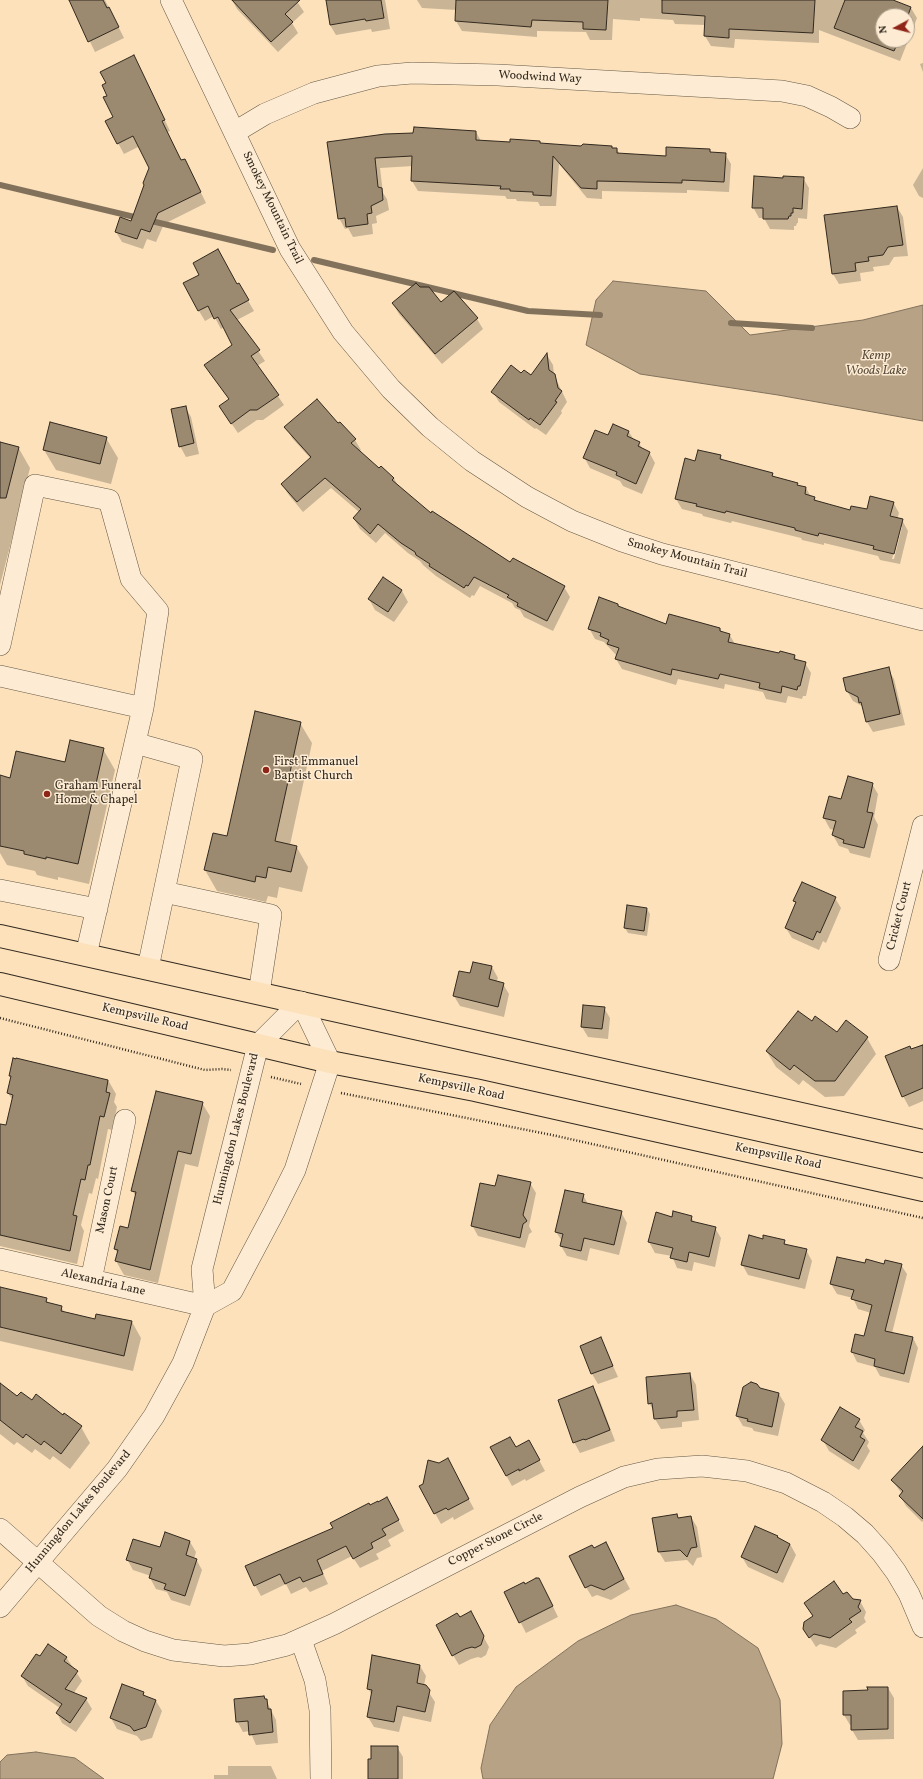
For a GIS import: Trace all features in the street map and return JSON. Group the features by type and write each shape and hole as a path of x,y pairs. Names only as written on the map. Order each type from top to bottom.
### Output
{"main road":[{"path":"0,936 923,1141"},
{"name":"Kempsville Road","path":"0,984 330,1062 475,1090 923,1190"}],"street":[{"name":"Smokey Mountain Trail","path":"171,0 290,249 343,332 391,390 430,427 472,461 527,497 572,521 622,541 662,554 923,620"},
{"name":"Woodwind Way","path":"235,132 266,114 314,93 378,76 412,73 782,91 807,96 850,118"},
{"path":"0,645 35,485 109,500 131,579 158,611 143,708 86,955"},
{"path":"0,677 143,708"},
{"path":"135,742 192,758 148,968"},
{"name":"Cricket Court","path":"889,960 923,826"},
{"path":"0,890 97,909"},
{"path":"164,892 270,915 259,993"},
{"path":"205,1306 232,1291 274,1212 295,1170 330,1062 301,1002"},
{"name":"Hunningdon Lakes Boulevard","path":"0,1607 117,1469 154,1416 183,1363 205,1306 202,1269 258,1045 301,1002"},
{"name":"Mason Court","path":"91,1280 125,1120"},
{"name":"Alexandria Lane","path":"0,1259 205,1306"},
{"name":"Copper Stone Circle","path":"0,1529 99,1616 123,1631 173,1650 224,1656 250,1654 302,1640 580,1497 624,1477 658,1469 702,1466 747,1471 786,1483 823,1502 845,1517 873,1543 896,1572 909,1594 923,1628"},
{"path":"302,1640 315,1680 320,1710 321,1779"}],"path":[{"path":"0,1018 205,1070 222,1069 251,1074 552,1135 923,1218"}],"water":[{"name":"Kemp Woods Lake","path":"613,281 706,291 750,335 863,320 923,305 923,421 778,395 640,374 586,345 596,300"},
{"path":"676,1605 716,1619 758,1648 780,1700 782,1744 773,1779 483,1779 481,1768 490,1725 516,1687 578,1641 631,1615"},
{"path":"36,1752 75,1758 104,1779 0,1779 0,1762 7,1755"}],"building":[{"path":"69,0 103,0 107,8 109,7 119,27 88,42"},
{"path":"232,0 300,0 285,14 293,22 271,42"},
{"path":"326,0 381,0 384,18 366,21 365,19 330,25"},
{"path":"456,0 608,0 606,30 583,29 583,22 532,20 531,27 455,21"},
{"path":"662,0 815,0 813,33 729,29 729,38 704,36 705,16 662,13"},
{"path":"845,0 893,0 911,7 875,8 875,44 834,28"},
{"path":"886,48 895,48 894,51"},
{"path":"134,55 165,120 162,121 181,160 185,159 201,192 158,213 150,232 141,229 137,239 115,232 120,217 131,221 149,168 133,136 117,144 105,121 113,117 103,97 107,96 102,85 106,83 100,72"},
{"path":"414,127 476,131 476,140 510,142 510,139 581,146 583,144 612,146 612,148 617,148 617,153 666,156 666,147 710,149 710,152 726,153 724,182 682,180 682,183 597,181 597,189 581,188 553,156 551,196 533,195 533,192 500,189 501,186 411,181 412,156 375,158 378,187 382,188 383,200 371,206 372,213 367,214 368,224 346,227 345,218 338,219 327,142 385,134 413,133"},
{"path":"754,176 783,178 783,176 804,177 802,209 793,208 793,213 791,213 791,216 789,216 788,219 763,219 763,208 752,208"},
{"path":"897,206 903,245 888,247 883,255 868,257 869,261 855,263 856,271 832,274 824,215"},
{"path":"218,249 237,284 239,283 249,300 230,310 260,350 251,356 279,395 257,410 250,410 231,424 219,406 229,399 204,365 232,345 218,317 214,319 208,306 198,311 183,283 199,275 193,263"},
{"path":"416,283 420,287 429,287 441,302 454,291 478,318 435,354 392,303"},
{"path":"547,353 549,370 555,374 558,388 562,391 555,401 557,402 540,425 530,418 529,420 491,392 511,365 521,373 524,370 531,375"},
{"path":"317,399 338,423 340,422 356,439 351,443 379,468 381,466 394,478 392,480 431,513 432,511 510,562 513,558 565,586 547,621 517,606 518,603 507,597 509,595 474,577 468,586 466,585 464,588 429,566 430,564 416,555 415,552 401,543 378,524 370,534 353,518 361,509 325,478 297,502 281,484 311,457 284,427"},
{"path":"186,406 194,443 179,447 171,409"},
{"path":"50,422 107,437 100,464 43,450"},
{"path":"613,424 629,431 627,436 640,442 638,446 650,452 636,484 616,475 617,472 583,458 595,430 608,435"},
{"path":"0,442 19,447 6,498 0,498"},
{"path":"698,450 721,455 720,459 773,473 772,476 798,483 797,485 806,487 805,494 815,497 814,500 850,510 851,506 867,509 870,496 894,502 890,516 903,519 894,554 873,549 874,546 819,533 818,536 795,530 795,528 726,511 725,513 696,506 697,504 675,499 685,458 695,461"},
{"path":"383,577 402,590 388,612 368,599"},
{"path":"599,597 618,604 618,606 666,624 669,614 720,628 720,631 730,634 728,642 795,655 794,659 806,662 800,686 798,686 797,690 782,686 781,693 759,688 760,683 720,674 718,679 672,669 671,675 615,659 619,648 607,644 609,640 600,636 601,633 588,629"},
{"path":"889,667 900,714 866,722 861,702 859,703 858,697 846,691 843,678"},
{"name":"First Emmanuel Baptist Church","path":"255,711 301,722 275,841 297,846 291,872 268,867 266,878 256,876 255,882 204,870 213,833 227,836"},
{"name":"Graham Funeral Home & Chapel","path":"70,740 104,748 78,864 24,854 24,851 0,846 0,775 10,778 16,751 65,762"},
{"path":"848,776 873,783 867,812 873,813 864,848 843,843 844,840 832,835 836,821 823,818 829,796 841,799"},
{"path":"802,882 836,897 820,933 817,931 813,940 785,928 796,902 793,901"},
{"path":"627,905 647,908 644,931 624,928"},
{"path":"473,962 492,966 489,979 504,983 498,1007 453,996 459,971 470,973"},
{"path":"583,1005 605,1007 602,1029 581,1027"},
{"path":"798,1011 812,1021 815,1016 837,1032 846,1020 868,1037 835,1081 815,1081 794,1065 790,1070 766,1051"},
{"path":"923,1045 923,1088 902,1097 885,1056 910,1046 911,1049"},
{"path":"13,1058 108,1080 106,1092 110,1093 104,1117 100,1116 90,1165 88,1165 85,1180 81,1179 73,1215 77,1216 70,1251 0,1235 0,1124 6,1125 13,1095 7,1093"},
{"path":"156,1091 203,1102 191,1154 178,1151 150,1270 115,1261 118,1250 114,1249 120,1226 128,1228 136,1192 131,1191"},
{"path":"498,1175 531,1182 523,1215 527,1221 523,1224 520,1238 471,1226 480,1183 495,1186"},
{"path":"565,1190 584,1194 582,1202 622,1211 614,1245 584,1238 581,1251 560,1246 563,1234 555,1232"},
{"path":"673,1211 692,1216 691,1221 716,1227 709,1257 689,1252 687,1262 670,1258 673,1248 648,1242 656,1212 672,1217"},
{"path":"749,1235 763,1239 763,1235 785,1240 784,1244 807,1249 799,1279 741,1265"},
{"path":"837,1257 865,1263 866,1259 884,1264 885,1260 902,1264 885,1331 913,1337 904,1374 874,1366 875,1359 851,1352 855,1334 864,1336 872,1305 851,1299 854,1290 830,1284"},
{"path":"0,1287 47,1298 46,1302 62,1306 61,1311 95,1319 96,1314 132,1321 124,1356 0,1327"},
{"path":"601,1337 613,1366 591,1374 580,1346"},
{"path":"690,1373 694,1410 677,1411 677,1417 654,1419 652,1403 648,1404 646,1377"},
{"path":"751,1382 757,1384 760,1388 779,1393 772,1427 747,1421 748,1419 736,1416 743,1387"},
{"path":"0,1383 17,1396 21,1392 32,1400 36,1394 63,1415 64,1413 82,1426 61,1454 44,1441 41,1445 26,1434 23,1438 0,1420"},
{"path":"593,1386 610,1430 573,1443 558,1400"},
{"path":"840,1407 860,1419 855,1427 863,1431 860,1437 865,1440 853,1461 821,1440"},
{"path":"510,1437 516,1447 529,1440 540,1460 506,1476 490,1447"},
{"path":"923,1446 923,1519 899,1496 903,1491 891,1480"},
{"path":"448,1458 469,1499 448,1510 446,1508 434,1514 419,1486 423,1484 428,1460 439,1463"},
{"path":"387,1497 399,1520 382,1529 386,1535 371,1543 373,1548 353,1559 346,1546 317,1560 323,1574 303,1582 300,1577 285,1584 280,1574 254,1586 245,1566 333,1528 330,1523 369,1503 370,1505"},
{"path":"677,1514 678,1518 691,1516 697,1547 691,1548 687,1557 680,1550 658,1552 652,1518"},
{"path":"755,1526 778,1536 777,1537 790,1544 777,1573 741,1557"},
{"path":"165,1532 190,1541 186,1555 197,1559 185,1596 164,1589 166,1584 149,1578 152,1568 126,1560 133,1539 160,1547"},
{"path":"606,1542 624,1579 604,1590 591,1585 585,1588 569,1556 592,1545 594,1548"},
{"path":"539,1578 553,1606 519,1623 504,1592"},
{"path":"834,1581 843,1594 847,1592 853,1599 861,1600 858,1607 861,1611 849,1619 852,1622 830,1638 814,1634 809,1638 803,1629 804,1622 813,1616 804,1603"},
{"path":"471,1611 484,1636 481,1645 475,1648 472,1647 465,1649 452,1656 436,1625 457,1613 460,1617"},
{"path":"48,1644 67,1657 64,1661 78,1671 65,1689 87,1698 70,1723 56,1713 62,1704 21,1676 36,1654 40,1656"},
{"path":"372,1655 420,1665 417,1683 426,1685 430,1690 425,1712 397,1706 394,1722 367,1717 372,1690 367,1689"},
{"path":"122,1684 144,1692 143,1695 156,1700 146,1727 134,1731 130,1726 110,1718"},
{"path":"867,1687 888,1687 888,1729 851,1730 851,1715 843,1715 843,1691 868,1690"},
{"path":"264,1696 265,1699 267,1699 268,1709 271,1709 273,1732 249,1735 248,1721 236,1722 234,1699"},
{"path":"371,1746 398,1746 398,1779 368,1779 368,1759 371,1759"}],"waterway":[{"path":"0,185 273,250"},
{"path":"314,260 528,311 600,315"},
{"path":"731,323 812,328"}],"place":[{"name":"First Emmanuel Baptist Church","path":"266,770"},
{"name":"Graham Funeral Home & Chapel","path":"47,794"}]}
